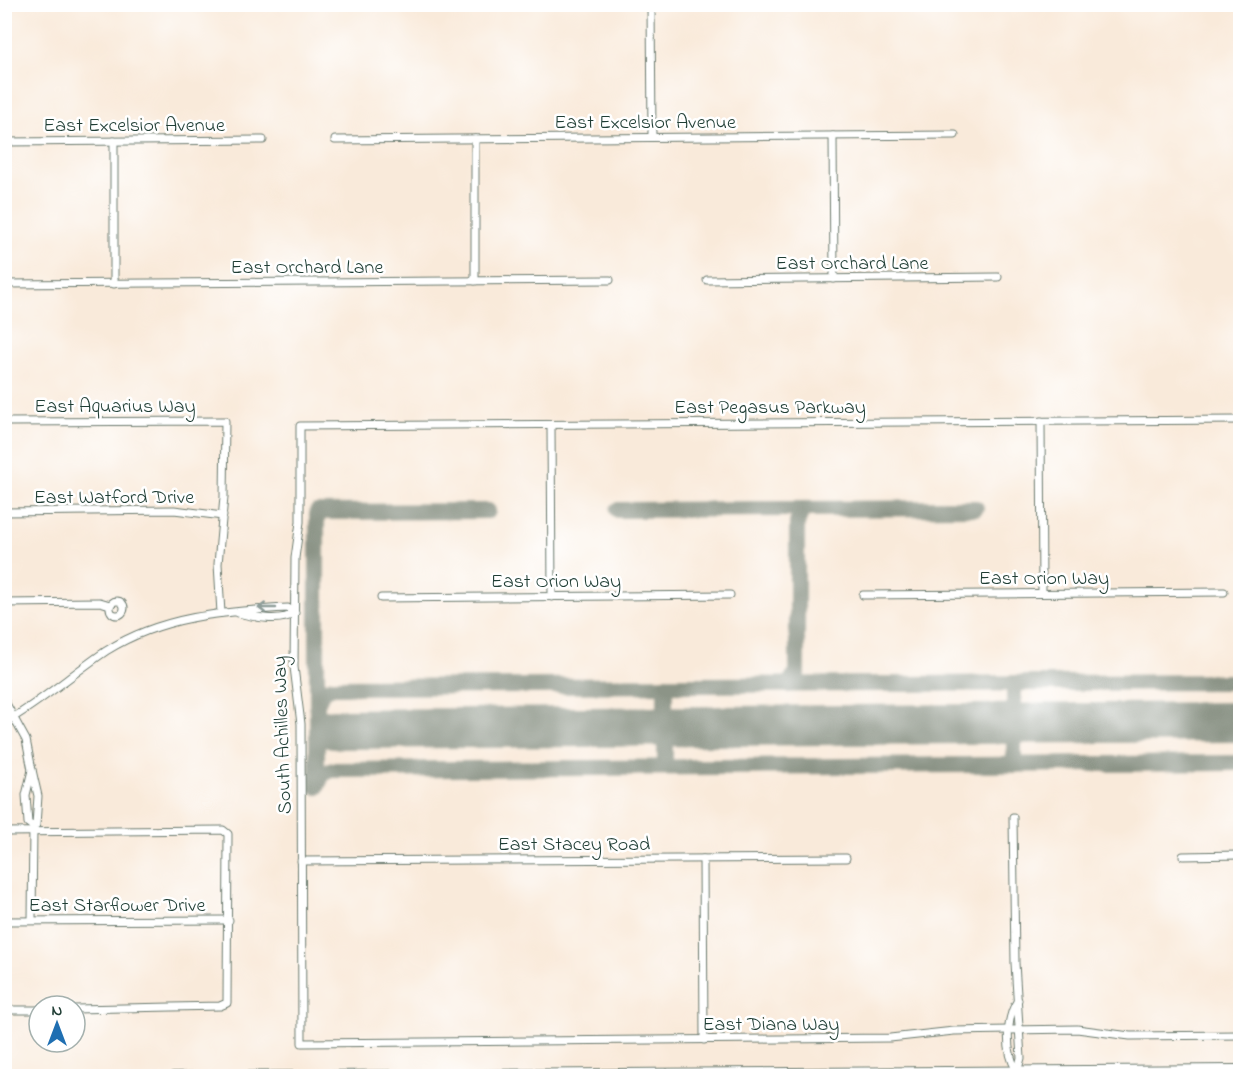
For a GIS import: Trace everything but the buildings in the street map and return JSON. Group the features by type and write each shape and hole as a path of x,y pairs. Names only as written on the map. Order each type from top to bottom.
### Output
{"street":[{"path":"651,4 652,137"},
{"name":"East Excelsior Avenue","path":"335,140 955,135"},
{"path":"833,136 834,279"},
{"path":"475,139 475,281"},
{"name":"East Excelsior Avenue","path":"4,142 263,140"},
{"path":"114,141 114,284"},
{"name":"East Orchard Lane","path":"707,279 998,277"},
{"name":"East Orchard Lane","path":"4,285 610,280"},
{"name":"East Pegasus Parkway","path":"300,426 1240,420"},
{"path":"1041,421 1042,593"},
{"name":"East Aquarius Way","path":"4,422 225,422 223,516"},
{"path":"551,424 552,597"},
{"name":"South Achilles Way","path":"300,426 300,522 295,558 295,679 301,724 302,1043"},
{"name":"East Watford Drive","path":"4,512 174,510 223,516"},
{"path":"221,613 218,564 223,516"},
{"name":"East Orion Way","path":"864,595 1224,592"},
{"name":"East Orion Way","path":"381,598 730,596"},
{"path":"4,603 100,602 110,605"},
{"path":"4,723 129,638 184,619 221,613 238,613 255,608 288,608 295,613"},
{"path":"4,700 26,740 36,780 28,823 33,829 33,920"},
{"path":"32,770 28,780 32,802"},
{"path":"1014,817 1021,1058 1016,1073"},
{"path":"4,832 33,829 226,831 229,920 227,1003 219,1006 87,1009"},
{"path":"1184,856 1240,855"},
{"name":"East Stacey Road","path":"302,861 846,858"},
{"path":"703,859 704,1040"},
{"name":"East Starflower Drive","path":"4,921 229,920"},
{"path":"1016,1073 1010,1059 1009,1030 1010,1010 1018,1000"},
{"path":"4,1010 27,1010"},
{"name":"East Diana Way","path":"302,1043 897,1038 954,1031 1077,1029 1130,1036 1240,1035"},
{"path":"173,1077 1016,1073 1240,1069"}],"taxiway":[{"path":"618,510 976,508"},
{"path":"787,685 797,674 797,523 801,513 806,509"},
{"path":"317,784 317,512 488,511"},
{"path":"317,704 323,691 333,687 1240,682"},
{"path":"1014,683 1014,765"},
{"path":"665,685 665,767"},
{"path":"317,787 323,774 332,770 1240,763"}],"runway":[{"path":"333,729 1240,722"}]}
